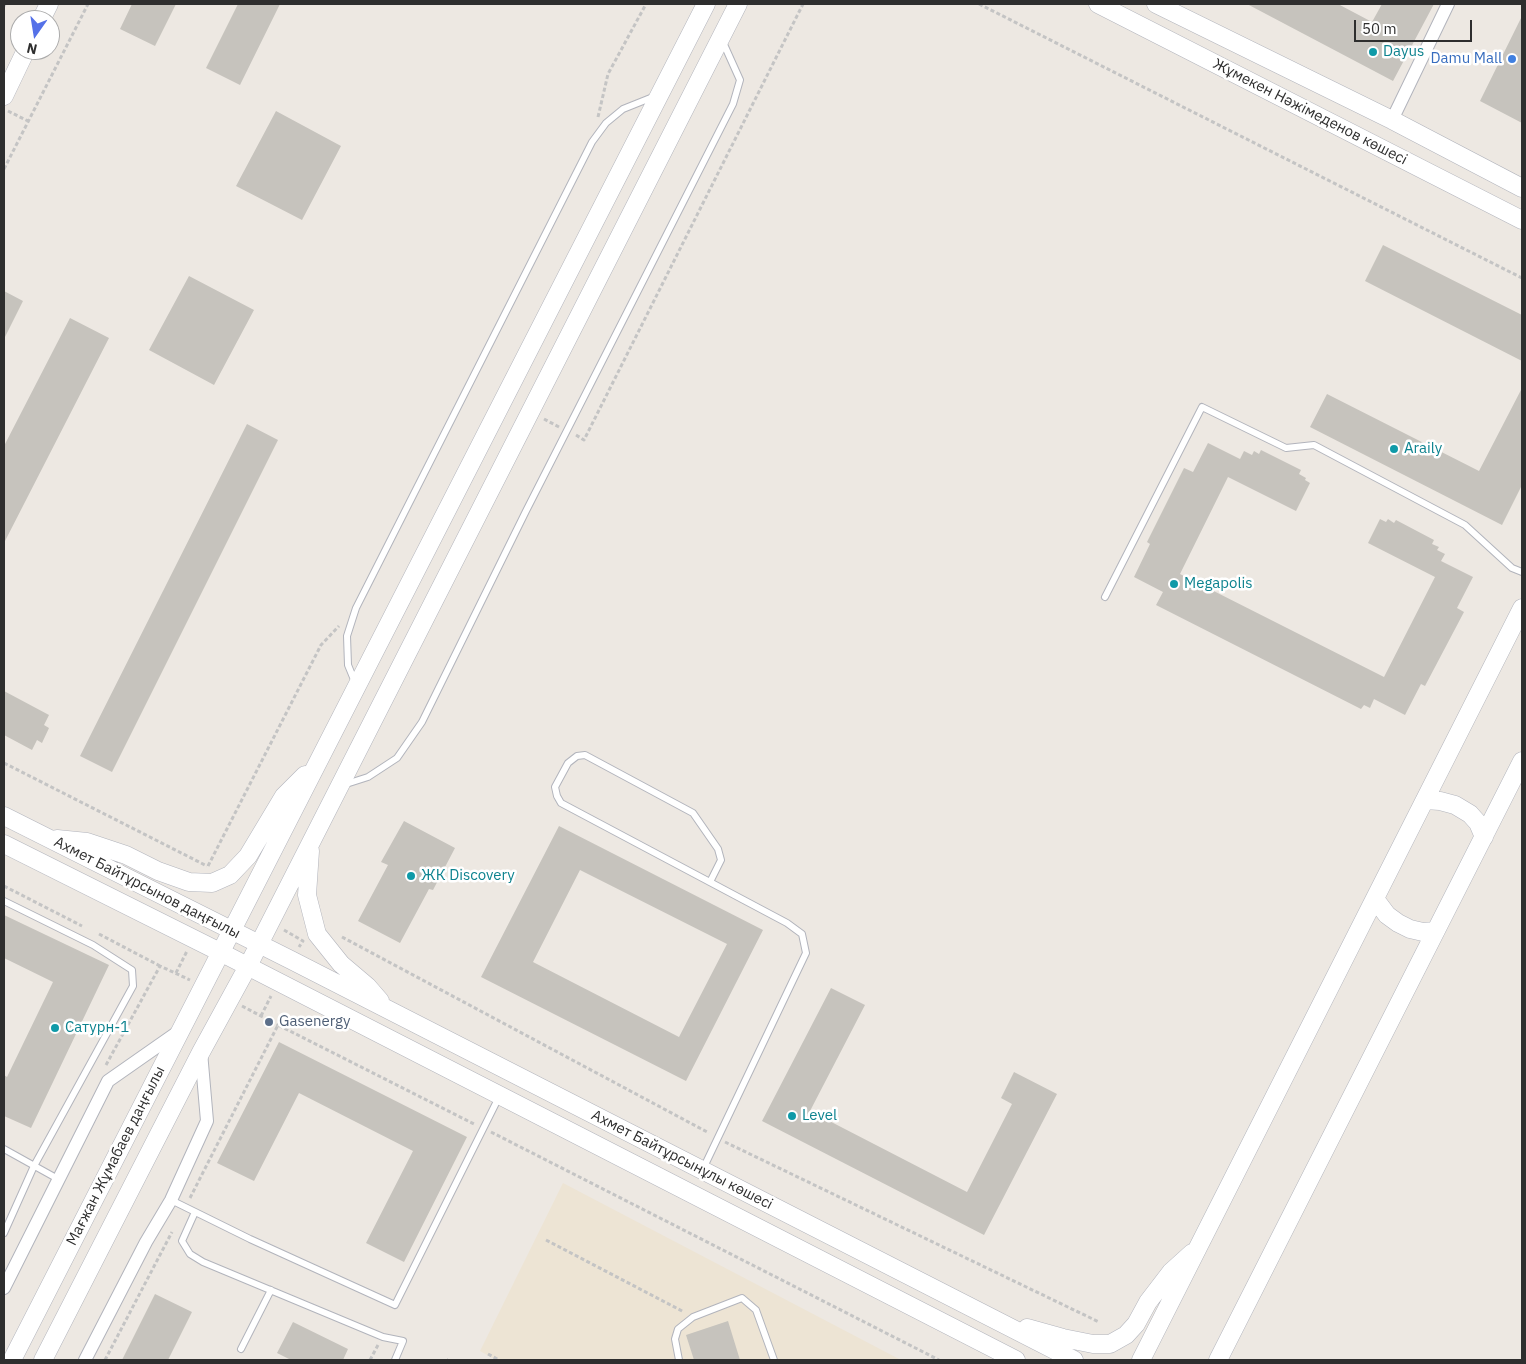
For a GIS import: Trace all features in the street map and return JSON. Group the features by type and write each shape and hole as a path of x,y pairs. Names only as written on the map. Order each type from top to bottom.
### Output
{"main road":[{"name":"Мағжан Жұмабаев даңғылы","path":"12,1360 706,4"},
{"name":"Мағжан Жұмабаев даңғылы","path":"43,1360 201,1052 248,966 738,4"},
{"name":"Жұмекен Нәжімеденов көшесі","path":"1098,4 1522,220"},
{"name":"Жұмекен Нәжімеденов көшесі","path":"1156,4 1392,120 1522,188"},
{"path":"4,96 21,60"},
{"path":"1490,203 1522,233"},
{"path":"1141,1360 1522,608"},
{"path":"1223,1355 1522,761"},
{"path":"46,838 87,842 126,855 158,871 189,882 210,875 230,875 248,856 284,796 318,762"},
{"path":"1425,800 1455,805 1470,814 1478,822 1484,837"},
{"name":"Ахмет Байтұрсынов даңғылы","path":"4,816 291,960"},
{"path":"311,842 307,895 310,938 366,986 387,1009"},
{"name":"Ахмет Байтұрсынов даңғылы","path":"4,844 279,982"},
{"path":"1375,898 1387,915 1398,923 1410,929 1423,932 1435,931"},
{"name":"Ахмет Байтұрсынұлы көшесі","path":"291,960 1074,1360"},
{"name":"Ахмет Байтұрсынұлы көшесі","path":"279,982 1016,1360"},
{"path":"989,1317 1063,1338 1093,1344 1110,1344 1126,1335 1136,1324 1148,1302 1171,1272 1199,1246"}],"street":[{"path":"1392,120 1448,4"},
{"path":"4,1288 108,1081 180,1030"},
{"path":"85,1360 146,1242 171,1200 207,1121 201,1052"}],"lane":[{"path":"339,786 368,777 397,758 422,722 733,104 740,80 721,37"},
{"path":"356,686 348,665 347,636 356,608 592,142 606,123 623,109 659,95"},
{"path":"1105,597 1202,407 1286,448 1314,445 1465,525 1512,568 1522,572"},
{"path":"702,1170 806,953 802,934 787,923 561,803 555,787 568,763 577,756 585,755 693,813 718,849 721,860 710,882"},
{"path":"4,901 93,945 132,970 133,986 34,1166 4,1233"},
{"path":"171,1200 395,1305 500,1096"},
{"path":"4,1150 58,1178"},
{"path":"195,1212 182,1241 190,1254 203,1262 382,1337 403,1342 395,1360"},
{"path":"241,1349 271,1290"},
{"path":"679,1360 675,1339 678,1329 693,1317 742,1298 756,1310 774,1360"}],"path":[{"path":"4,169 88,4"},
{"path":"592,142 608,74 646,4"},
{"path":"530,412 584,440 803,4"},
{"path":"979,4 1522,278"},
{"path":"4,109 28,121"},
{"path":"4,763 210,875 322,644 356,608"},
{"path":"270,923 310,938 338,935 718,1138 1099,1322"},
{"path":"291,960 310,938"},
{"path":"176,973 193,939"},
{"path":"261,1016 279,982"},
{"path":"230,999 939,1360"},
{"path":"105,1360 278,1025"},
{"path":"546,1240 693,1317"},
{"path":"370,1360 382,1337"},
{"path":"488,1354 499,1360"}],"shaded area":[{"path":"563,1183 901,1360 496,1360 480,1351"}],"building":[{"path":"132,4 176,4 155,46 120,29"},
{"path":"238,4 280,4 240,85 206,68"},
{"name":"Dayus","path":"1247,4 1338,4 1372,22 1382,4 1434,4 1393,81"},
{"name":"Damu Mall","path":"1522,16 1522,123 1480,101"},
{"path":"276,111 341,146 302,220 236,186"},
{"path":"1383,245 1522,315 1522,361 1365,281"},
{"path":"189,276 254,310 214,385 149,350"},
{"path":"4,291 23,301 4,339"},
{"path":"70,318 109,338 4,543 4,446"},
{"name":"Araily","path":"1522,388 1522,485 1502,525 1310,427 1327,394 1479,471"},
{"path":"247,424 278,440 112,772 80,756"},
{"name":"Megapolis","path":"1208,443 1240,459 1244,451 1252,455 1254,451 1259,454 1261,450 1301,470 1299,474 1310,483 1296,511 1228,477 1180,574 1384,677 1435,577 1368,543 1380,519 1386,522 1388,519 1394,523 1396,520 1434,540 1432,544 1439,547 1437,550 1445,554 1441,561 1473,577 1457,608 1464,612 1425,686 1421,684 1405,715 1374,699 1370,708 1364,705 1361,709 1156,605 1163,592 1134,577 1150,544 1147,542 1184,468 1193,472"},
{"path":"4,691 49,715 44,725 49,728 42,743 37,740 32,750 4,735"},
{"name":"ЖК Discovery","path":"404,821 455,848 433,890 429,889 400,943 358,921 388,865 381,862"},
{"path":"559,826 763,930 686,1081 481,977","holes":["580,870 727,944 679,1037 533,962"]},
{"name":"Сатурн-1","path":"4,915 109,965 31,1128 4,1116 4,1075 7,1077 53,982 4,958"},
{"name":"Level","path":"831,988 865,1005 810,1111 967,1192 1012,1104 1001,1098 1014,1072 1057,1094 984,1235 762,1121"},
{"path":"279,1042 467,1137 404,1262 366,1243 413,1151 299,1093 254,1181 217,1163"},
{"path":"155,1294 192,1312 168,1360 122,1360"},
{"path":"728,1321 740,1360 694,1360 686,1335"},
{"path":"293,1322 348,1349 343,1360 291,1360 277,1353"}],"place":[{"name":"Dayus","path":"1373,52"},
{"name":"Damu Mall","path":"1512,59"},
{"name":"Araily","path":"1394,449"},
{"name":"Megapolis","path":"1174,584"},
{"name":"ЖК Discovery","path":"411,876"},
{"name":"Gasenergy","path":"269,1022"},
{"name":"Сатурн-1","path":"55,1028"},
{"name":"Level","path":"792,1116"}]}
